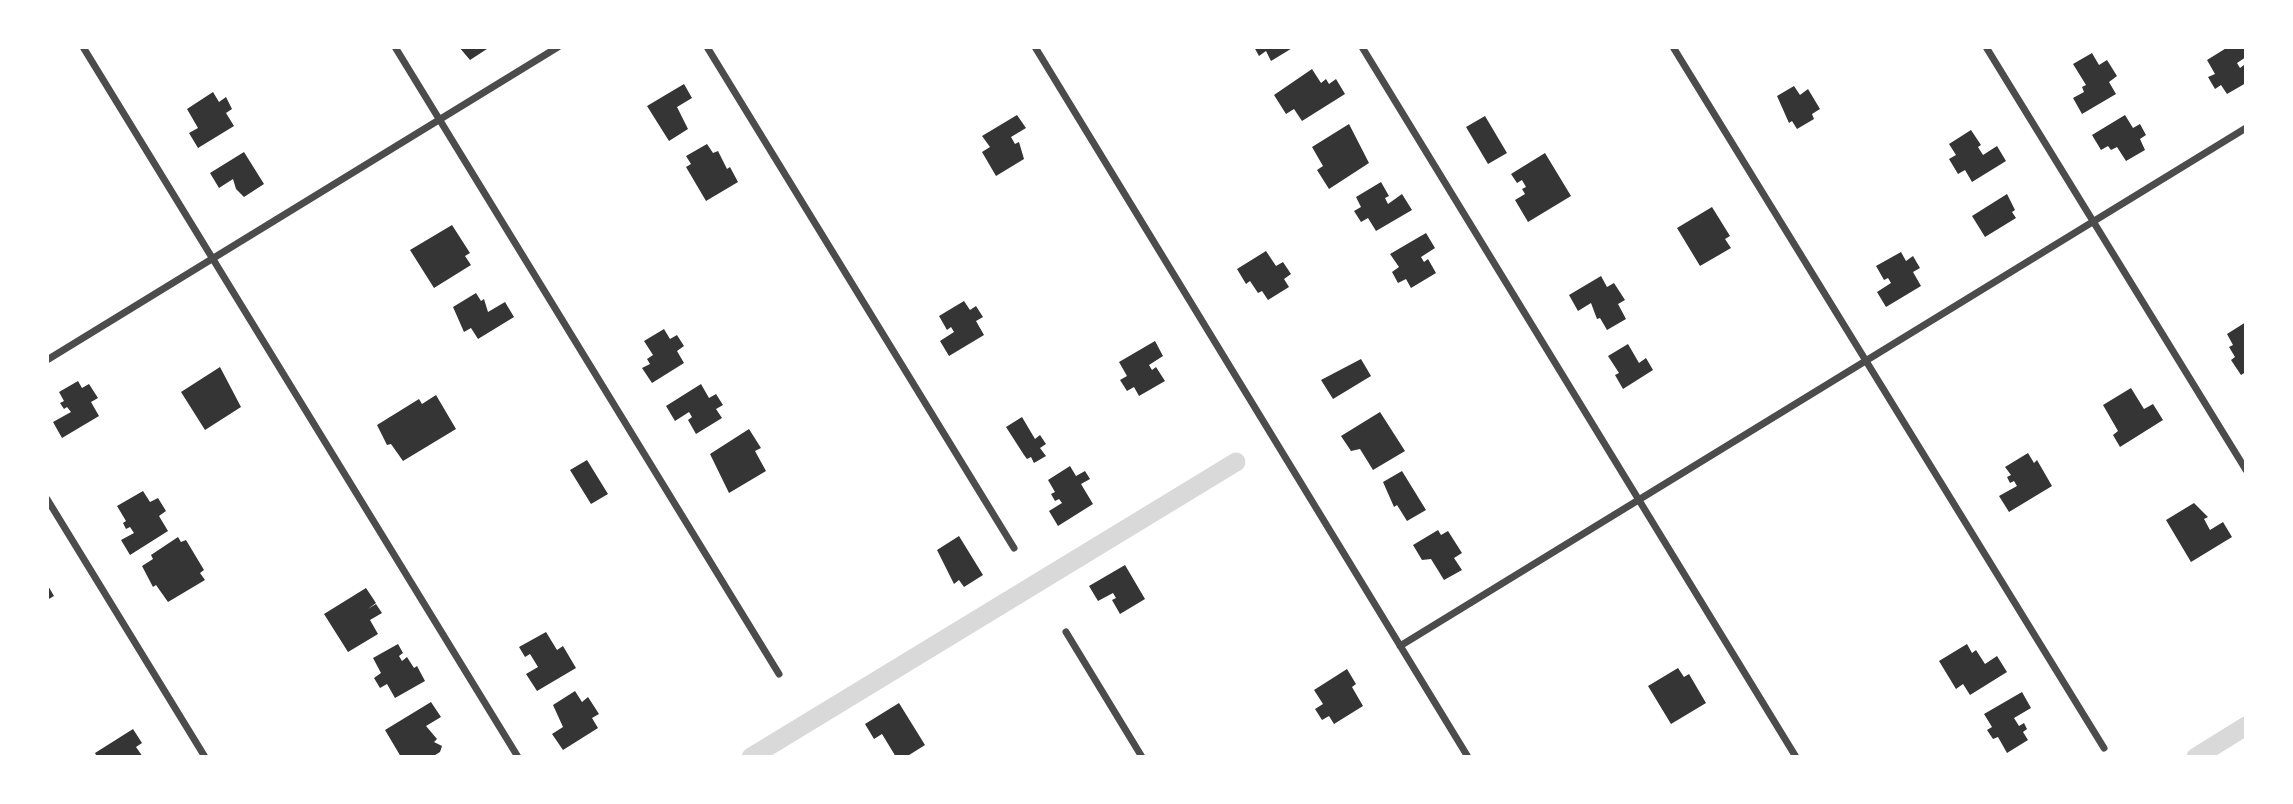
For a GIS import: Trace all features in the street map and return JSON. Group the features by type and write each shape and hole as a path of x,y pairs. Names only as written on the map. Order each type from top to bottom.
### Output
{"street":[{"path":"83,47 518,757"},
{"path":"396,47 779,674"},
{"path":"47,360 558,47"},
{"path":"707,47 1014,548"},
{"path":"1035,47 1468,757"},
{"path":"1362,47 1796,757"},
{"path":"1673,47 2104,748"},
{"path":"1986,47 2246,470"},
{"path":"1400,646 2092,219 2246,128"},
{"path":"47,499 205,757"},
{"path":"1066,632 1142,757"}],"building":[{"path":"459,47 490,47 470,60"},
{"path":"1254,47 1294,47 1271,61 1266,51 1259,56"},
{"path":"2228,47 2246,47 2246,57 2237,63 2240,68 2244,65 2246,69 2246,83 2227,94 2221,85 2215,89 2208,77 2215,74 2207,60"},
{"path":"2092,53 2099,65 2107,60 2117,76 2109,82 2116,94 2082,114 2073,98 2084,92 2082,87 2086,85 2073,64"},
{"path":"1312,69 1321,83 1326,79 1329,84 1336,79 1345,94 1302,121 1294,109 1286,114 1274,95"},
{"path":"684,84 692,98 677,107 688,129 669,141 647,106"},
{"path":"1794,86 1800,95 1808,89 1820,109 1812,114 1814,119 1797,129 1792,121 1789,123 1777,96"},
{"path":"213,92 219,102 226,97 232,109 226,113 234,126 198,148 189,133 198,128 187,109"},
{"path":"1017,115 1026,128 1011,137 1015,144 1019,142 1024,159 996,176 982,152 990,147 982,136"},
{"path":"2125,115 2133,128 2140,124 2146,135 2140,139 2145,150 2126,161 2117,147 2111,150 2108,146 2101,150 2092,135"},
{"path":"1485,116 1507,153 1488,164 1466,127"},
{"path":"1349,124 1369,163 1329,189 1317,170 1323,166 1312,147"},
{"path":"1971,130 1981,145 1978,147 1983,155 1997,146 2006,161 1972,182 1965,170 1958,174 1949,159 1956,155 1949,144"},
{"path":"707,144 713,153 718,151 727,169 730,167 738,182 706,201 686,167 691,164 686,156"},
{"path":"244,152 264,184 244,197 236,189 233,179 219,188 210,173"},
{"path":"1545,153 1571,196 1528,222 1515,200 1525,194 1522,189 1526,187 1522,180 1517,183 1511,174"},
{"path":"1381,182 1389,196 1385,198 1388,204 1402,194 1412,210 1376,231 1368,218 1361,222 1354,211 1361,207 1356,197"},
{"path":"2007,194 2016,218 1985,237 1972,216"},
{"path":"1712,207 1730,236 1725,239 1731,248 1700,266 1677,228"},
{"path":"452,225 470,253 465,256 471,265 434,288 410,250"},
{"path":"1426,233 1435,248 1421,257 1424,262 1428,259 1436,273 1411,288 1406,279 1398,283 1392,272 1399,267 1390,254"},
{"path":"1266,251 1276,266 1283,262 1291,274 1284,279 1289,287 1268,300 1262,291 1258,293 1250,281 1246,284 1237,269"},
{"path":"1901,252 1906,261 1913,256 1920,268 1913,272 1921,286 1886,307 1877,292 1891,283 1888,278 1884,280 1876,266"},
{"path":"1601,276 1607,287 1614,283 1625,300 1618,304 1626,319 1607,330 1600,318 1597,319 1591,303 1578,311 1569,295"},
{"path":"476,293 481,301 484,299 488,312 505,302 514,317 478,339 471,328 464,332 453,307"},
{"path":"964,301 970,310 976,306 983,317 976,321 984,335 949,356 940,341 954,332 951,327 947,330 939,316"},
{"path":"2246,322 2246,372 2241,375 2231,360 2235,357 2229,347 2233,345 2227,334"},
{"path":"664,329 670,339 677,335 684,346 677,351 684,363 652,383 642,368 650,364 647,359 653,355 644,341"},
{"path":"1155,341 1163,356 1149,365 1152,370 1156,367 1165,381 1139,396 1134,387 1127,391 1120,380 1127,376 1119,362"},
{"path":"1628,344 1639,363 1646,358 1653,370 1623,389 1615,375 1619,373 1608,356"},
{"path":"1361,359 1371,376 1333,399 1321,380"},
{"path":"220,367 241,407 205,430 181,392"},
{"path":"78,381 82,388 89,384 98,398 91,402 99,416 62,438 53,422 71,412 67,407 64,409 60,403 64,401 59,392"},
{"path":"701,384 709,398 716,394 723,405 716,409 722,418 696,434 688,420 692,417 689,412 675,421 666,406"},
{"path":"2131,388 2144,409 2153,404 2163,420 2120,447 2113,435 2118,431 2103,405"},
{"path":"436,395 456,429 403,461 391,444 387,445 377,425 419,399 422,404"},
{"path":"1380,412 1405,451 1373,470 1360,449 1351,451 1341,436"},
{"path":"1022,417 1035,439 1040,435 1046,444 1040,448 1046,456 1034,463 1031,457 1027,459 1006,427"},
{"path":"749,429 761,448 755,451 766,471 729,493 710,454"},
{"path":"2028,453 2034,463 2037,460 2052,486 2009,512 1999,496 2017,486 2014,481 2010,483 2007,477 2011,475 2005,467"},
{"path":"587,460 608,494 591,504 570,470"},
{"path":"1070,466 1076,476 1085,471 1090,479 1081,484 1093,504 1058,526 1049,511 1062,503 1059,499 1055,501 1051,494 1055,492 1048,480"},
{"path":"1402,471 1426,510 1407,521 1397,505 1394,507 1383,482"},
{"path":"143,491 150,502 158,498 166,511 159,516 168,531 130,555 121,540 134,533 130,527 126,529 123,523 126,521 117,506"},
{"path":"2194,503 2208,517 2204,519 2210,530 2223,522 2232,537 2191,562 2166,520"},
{"path":"1438,530 1441,535 1448,531 1462,553 1454,558 1462,570 1444,580 1431,559 1422,560 1413,545"},
{"path":"959,536 983,575 964,587 959,580 954,584 937,550"},
{"path":"178,537 181,542 186,540 204,570 200,573 205,580 168,602 156,585 153,587 142,566 153,559 151,555"},
{"path":"1125,565 1145,599 1120,614 1112,600 1116,598 1113,593 1098,601 1089,586"},
{"path":"47,584 54,596 47,600"},
{"path":"366,588 376,603 368,609 376,604 382,613 370,620 378,634 348,652 324,614"},
{"path":"546,632 557,650 563,646 576,668 537,691 526,674 538,667 530,654 525,657 519,647"},
{"path":"398,644 403,653 399,656 402,661 407,657 414,668 417,666 425,681 395,698 387,684 380,688 374,678 381,673 373,658"},
{"path":"1967,644 1972,653 1976,650 1985,664 1997,656 2007,672 1970,695 1963,684 1956,689 1939,661"},
{"path":"1678,668 1684,677 1689,674 1706,703 1671,724 1648,686"},
{"path":"1347,669 1356,684 1352,687 1363,706 1334,724 1329,716 1322,720 1315,709 1323,704 1314,690"},
{"path":"575,691 582,702 588,697 599,714 592,718 598,728 563,750 552,734 563,727 553,705"},
{"path":"2022,692 2031,708 2014,718 2019,726 2024,723 2027,729 2023,732 2028,740 2007,753 1998,737 1993,739 1987,730 1992,727 1984,714"},
{"path":"431,702 441,717 426,726 437,739 434,742 442,746 440,752 432,757 401,757 385,730"},
{"path":"899,703 925,745 906,757 896,757 882,734 874,739 865,724"},
{"path":"133,729 142,743 136,747 143,757 97,757 95,753"}],"waterway":[{"path":"751,757 1236,462"},
{"path":"2196,757 2246,726"}]}
